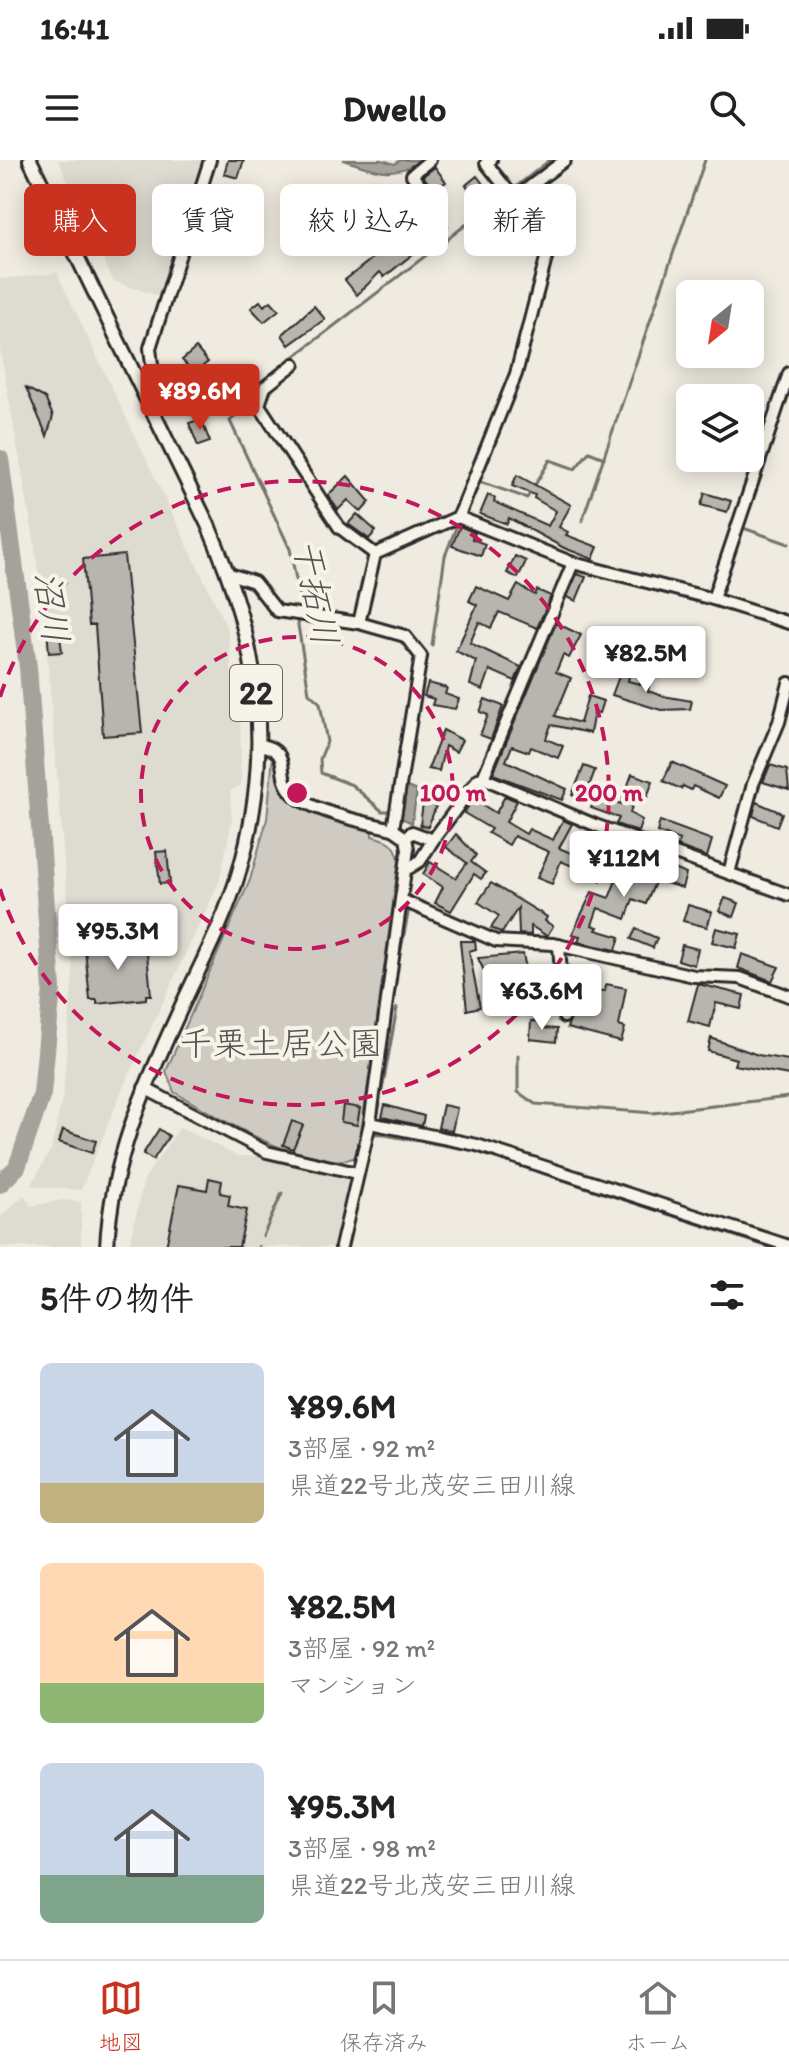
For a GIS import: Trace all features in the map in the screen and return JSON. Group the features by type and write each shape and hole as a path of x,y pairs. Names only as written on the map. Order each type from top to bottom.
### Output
{"main road":[{"name":"22","path":"30,160 230,574 255,668 258,744 253,814 238,874 144,1088 125,1139 111,1201 107,1247"}],"street":[{"path":"146,399 155,390 150,348 210,160"},
{"path":"419,184 412,175 430,160"},
{"path":"491,160 486,163 504,184"},
{"path":"526,184 565,160"},
{"path":"375,554 458,517 516,374 547,256"},
{"path":"294,364 265,387 259,405 339,527 375,554"},
{"path":"713,599 784,406 789,373"},
{"path":"458,517 573,563 713,599 789,623"},
{"path":"359,623 375,554"},
{"path":"483,778 573,563"},
{"path":"230,574 254,582 270,607 277,611 359,623 405,636 421,656 393,829"},
{"path":"729,873 753,784 779,722 789,683"},
{"path":"258,744 276,748 280,753 283,779 290,790 306,803 393,829 406,838 409,868 370,1123 341,1247"},
{"path":"409,868 420,861 478,779 483,778 595,825 789,895"},
{"path":"406,838 412,832 433,840"},
{"path":"404,901 496,941 559,945 694,976 740,978 789,996"},
{"path":"559,945 564,1017"},
{"path":"144,1088 267,1152 357,1173"},
{"path":"370,1123 477,1145 789,1246"}],"shaded area":[{"path":"58,160 205,160 197,184 152,184 152,256 174,256 161,297 113,281 102,256 136,256 136,184 69,184"},
{"path":"343,160 382,160 395,164 400,160 420,160 401,170 382,171"},
{"path":"57,273 228,630 232,676 240,696 241,785 230,791 232,821 219,882 122,1090 81,1190 31,1186 51,1149 63,1095 73,971 45,627 34,540 0,349 0,279"},
{"path":"405,786 417,791 412,823 401,818"},
{"path":"180,1127 237,1156 258,1156 351,1176 334,1247 129,1247 144,1179"},
{"path":"24,1195 31,1206 62,1200 81,1202 81,1247 0,1247 0,1218"}],"green space":[{"name":"千栗土居公園","path":"273,756 278,757 281,779 294,802 372,829 372,836 393,846 399,860 358,1156 339,1161 316,1159 291,1151 238,1128 174,1092 166,1071 250,880 267,819"}],"building":[{"path":"228,160 244,160 238,178 224,174"},
{"path":"435,167 446,182 429,184 423,176"},
{"path":"477,176 483,184 467,184"},
{"path":"375,256 410,256 384,277 380,272 357,295 345,280"},
{"path":"260,301 264,306 271,301 279,310 264,322 251,308"},
{"path":"314,306 325,319 289,345 282,335"},
{"path":"196,348 208,362 194,373 182,360"},
{"path":"26,388 45,398 53,416 47,436"},
{"path":"206,389 219,410 212,414 198,394"},
{"path":"201,419 210,442 198,446 189,423"},
{"path":"517,475 571,505 559,527 568,532 566,535 598,547 593,559 564,548 509,518 507,524 480,514 488,495 495,498 494,502 548,526 556,511 534,498 535,495 512,486"},
{"path":"348,476 370,502 361,512 348,500 338,510 328,495"},
{"path":"705,493 731,501 727,512 701,505"},
{"path":"357,514 376,531 369,539 348,524"},
{"path":"460,526 475,533 472,539 485,544 481,556 452,546"},
{"path":"124,555 142,733 103,736 95,625 89,625 83,559"},
{"path":"515,556 526,561 518,578 507,573"},
{"path":"577,574 586,577 576,601 567,597"},
{"path":"518,585 535,595 537,590 551,596 537,628 499,612 491,628 479,622 470,643 521,667 515,681 490,670 483,690 470,685 476,661 456,651 477,605 469,601 476,586 509,601"},
{"path":"556,623 581,635 569,658 563,655 556,672 571,678 555,716 580,723 588,696 603,701 599,713 594,712 590,733 551,725 546,739 563,746 558,758 531,747 529,752 512,746 506,761 567,789 562,800 493,774"},
{"path":"59,628 62,652 49,653 47,629"},
{"path":"650,638 660,640 659,645 684,650 681,667 645,660"},
{"path":"623,666 631,668 628,681 649,686 648,691 663,696 692,701 690,709 661,710 612,695"},
{"path":"428,683 447,688 445,694 459,699 455,709 432,705 434,699 424,696"},
{"path":"485,699 503,706 491,739 480,735 488,715 480,712"},
{"path":"443,730 462,740 456,752 445,746 439,771 428,769"},
{"path":"672,762 725,786 719,798 693,786 691,790 683,786 681,789 663,781"},
{"path":"770,765 787,770 789,790 763,782"},
{"path":"584,766 595,770 587,792 621,804 632,774 653,781 647,797 636,793 630,813 642,820 638,832 616,824 619,818 591,808 593,803 572,795"},
{"path":"425,788 441,793 428,827 420,825"},
{"path":"505,796 517,801 506,822 526,834 529,829 553,840 563,820 572,824 559,848 576,855 572,866 561,861 552,884 537,878 549,852 514,836 509,845 488,833 491,829 464,813 473,799 496,813"},
{"path":"756,802 782,813 777,826 753,816"},
{"path":"660,821 712,840 707,857 677,846 680,840 657,832"},
{"path":"456,834 476,855 471,862 486,873 481,879 474,874 451,911 435,903 443,887 423,874 430,862 456,878 467,863 446,847"},
{"path":"594,840 609,846 612,840 622,844 616,859 603,854 597,870 584,865"},
{"path":"167,851 170,883 160,884 156,852"},
{"path":"649,857 686,874 682,888 656,880 646,904 633,899 626,919 598,908 592,925 598,927 596,930 620,937 616,950 578,942 580,936 572,934 592,892 609,898 624,860 645,868"},
{"path":"491,883 547,917 545,921 553,926 547,936 531,926 531,935 519,934 518,908 502,933 491,928 499,916 478,902"},
{"path":"725,898 739,903 734,917 719,911"},
{"path":"688,905 712,912 707,927 683,921"},
{"path":"716,928 740,934 736,948 712,942"},
{"path":"636,929 657,938 653,948 631,939"},
{"path":"140,940 140,944 146,943 151,995 146,995 146,999 97,1004 97,1000 90,1000 85,949 92,948 92,944"},
{"path":"460,941 475,941 476,949 469,951 480,1007 467,1010"},
{"path":"682,945 698,949 694,965 678,960"},
{"path":"523,954 526,969 484,971 478,958"},
{"path":"742,954 779,967 772,981 738,968"},
{"path":"512,979 517,993 495,1001 490,987"},
{"path":"606,984 626,988 619,1026 625,1028 621,1042 567,1028 574,1007 571,1007 571,989 605,991"},
{"path":"698,984 744,995 741,1009 716,1003 710,1027 688,1021"},
{"path":"531,1021 543,1022 543,1028 557,1029 556,1042 530,1039"},
{"path":"711,1038 758,1055 789,1060 789,1075 734,1065 736,1059 708,1051"},
{"path":"343,1105 360,1108 357,1125 341,1122"},
{"path":"385,1105 424,1116 422,1126 382,1117"},
{"path":"443,1105 457,1108 452,1131 438,1128"},
{"path":"292,1121 303,1125 293,1149 283,1145"},
{"path":"159,1129 169,1136 153,1160 143,1154"},
{"path":"63,1130 96,1141 92,1153 59,1142"},
{"path":"209,1178 222,1181 220,1193 230,1195 228,1206 247,1210 239,1247 166,1247 179,1185 207,1190"}],"waterway":[{"name":"干拓川","path":"520,184 550,160"},
{"path":"582,521 705,160"},
{"name":"干拓川","path":"392,811 382,811 352,785 321,773 320,759 327,742 320,703 309,693 298,625 301,605 290,549 230,421 250,403 261,382 464,226"},
{"path":"466,511 480,482 527,498 550,460 575,469 589,452 604,458"},
{"name":"沼川","path":"0,459 28,667 52,988 42,1094 17,1167 0,1184"},
{"path":"432,645 445,556 457,525"},
{"path":"746,529 789,544"},
{"path":"424,668 428,656"},
{"path":"394,984 409,909"},
{"path":"382,1091 397,1008"},
{"path":"518,1055 518,1092 535,1104 653,1113 789,1097"},
{"path":"377,1118 380,1104"},
{"path":"359,1193 373,1133 471,1150 769,1247"},
{"path":"263,1236 282,1193"}]}
